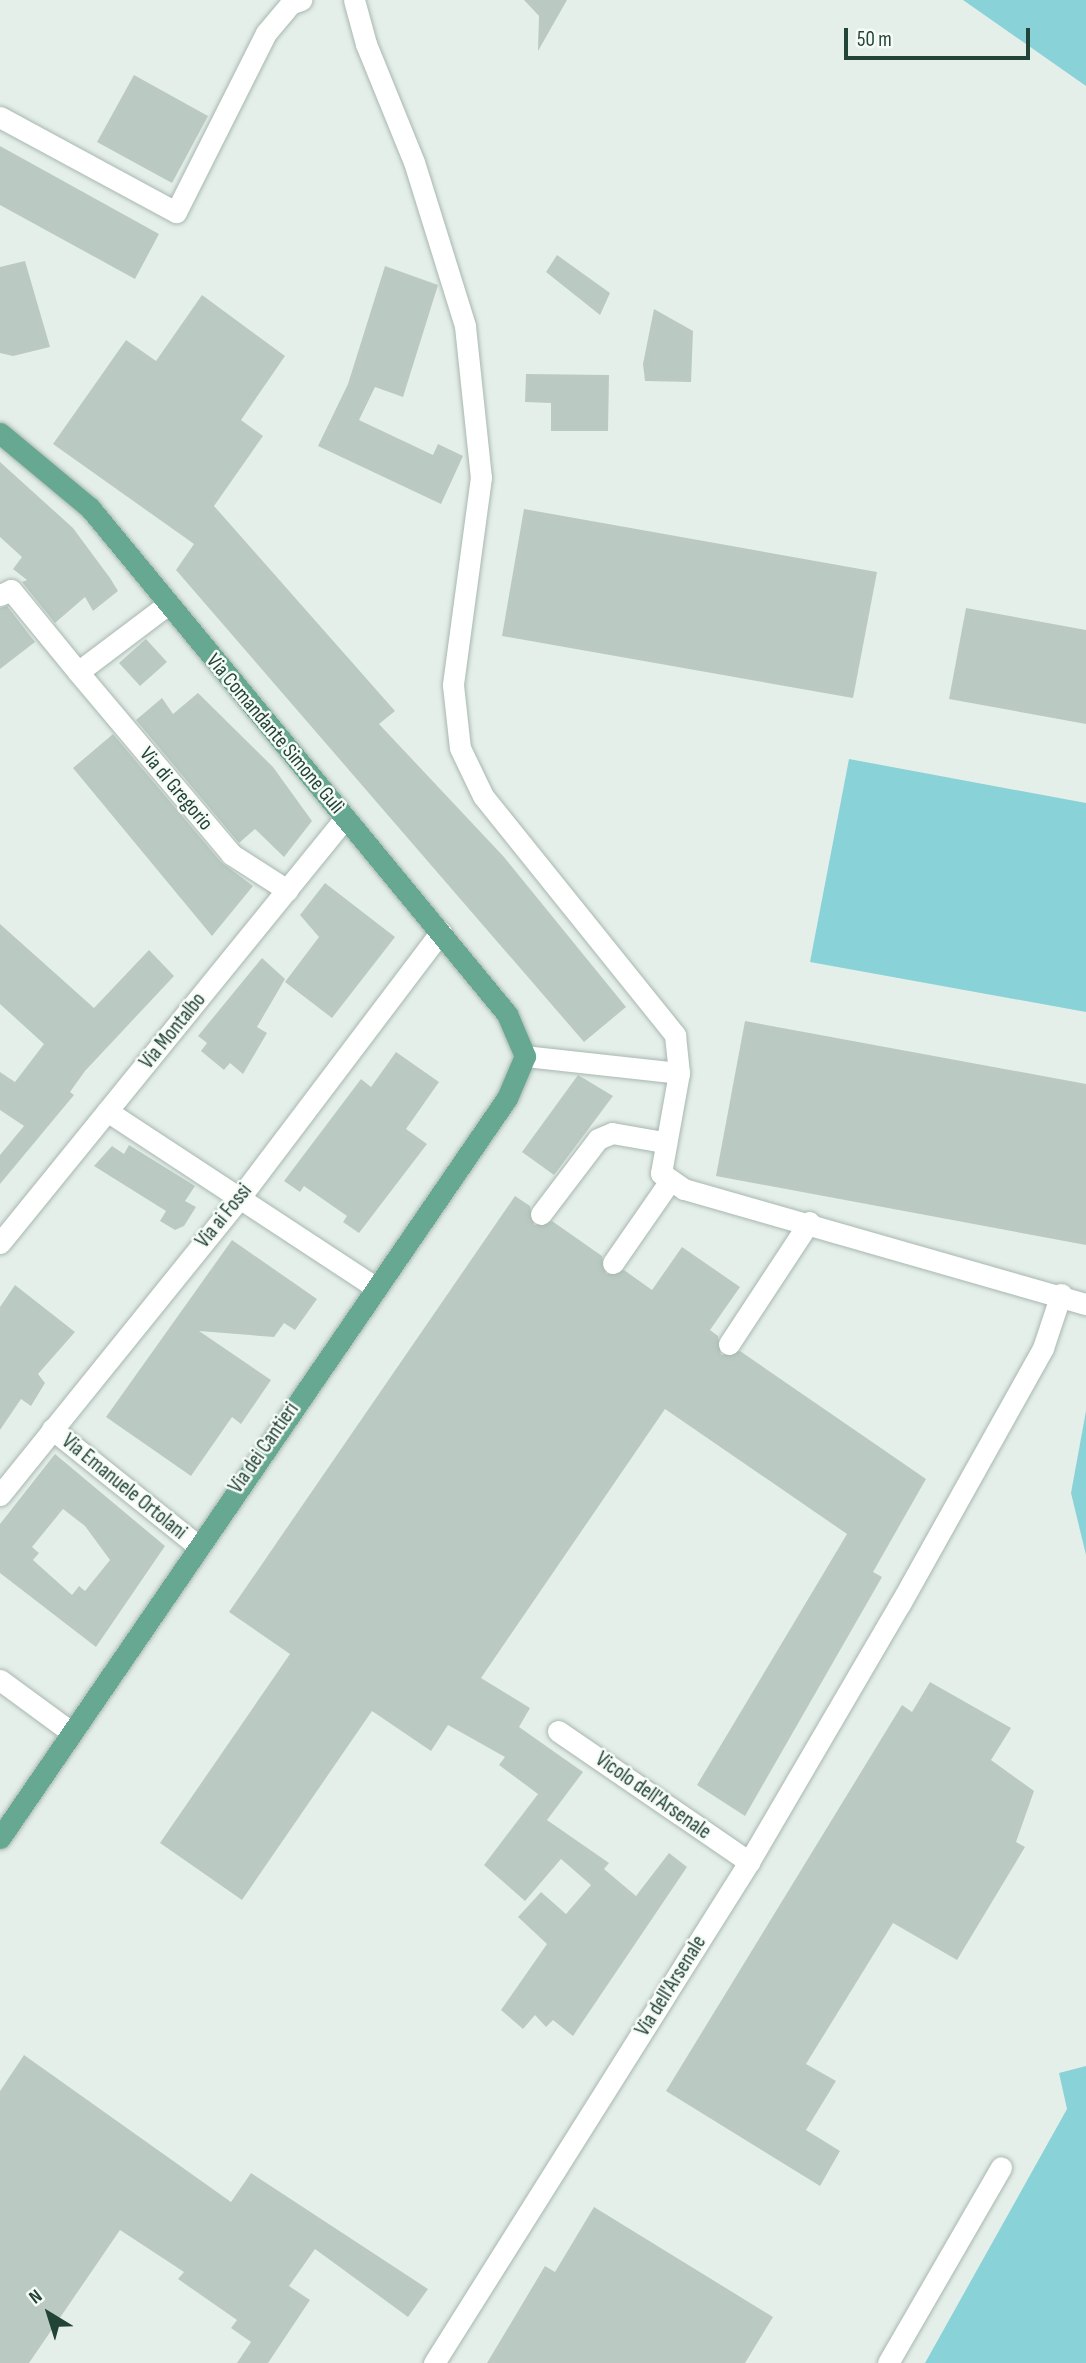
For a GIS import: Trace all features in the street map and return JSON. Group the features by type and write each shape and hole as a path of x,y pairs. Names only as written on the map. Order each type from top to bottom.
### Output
{"main road":[{"name":"Via Comandante Simone Gulì","path":"1,436 90,508 507,1014 525,1056"},
{"name":"Via dei Cantieri","path":"0,1838 197,1545 508,1098 525,1056"}],"street":[{"path":"0,117 176,212 266,33 290,4 301,0"},
{"path":"354,0 414,162 465,326 481,477 453,685 460,747 483,796 665,1018 678,1044 679,1073 663,1142 661,1173 669,1182 1060,1294 1086,1304"},
{"name":"Via di Gregorio","path":"0,595 11,590 231,854 286,890"},
{"path":"78,672 167,604"},
{"name":"Via Montalbo","path":"0,1243 345,818"},
{"name":"Via ai Fossi","path":"0,1494 241,1196 441,932"},
{"path":"525,1056 679,1073"},
{"path":"107,1111 241,1196 376,1288"},
{"path":"541,1214 598,1139 612,1133 663,1142"},
{"path":"613,1263 669,1182"},
{"path":"729,1344 809,1222"},
{"name":"Via dell'Arsenale","path":"434,2363 749,1862 900,1604 1043,1348 1060,1294"},
{"name":"Via Emanuele Ortolani","path":"52,1429 197,1545"},
{"path":"0,1680 71,1732"},
{"name":"Vicolo dell'Arsenale","path":"558,1731 749,1862"},
{"path":"888,2363 1000,2167"}],"water":[{"path":"963,0 1086,0 1086,86"},
{"path":"849,759 1086,803 1086,1012 810,962"},
{"path":"1086,1411 1086,1555 1071,1493"},
{"path":"1086,2066 1086,2363 925,2363 1067,2109 1059,2073"}],"building":[{"path":"524,0 567,0 538,51 539,16"},
{"path":"134,75 208,116 172,183 97,142"},
{"path":"0,146 159,234 135,279 0,205"},
{"path":"557,255 610,293 600,315 546,272"},
{"path":"25,261 50,347 13,356 0,353 0,267"},
{"path":"385,266 438,285 403,397 375,387 359,420 433,455 438,444 463,456 441,504 318,446 348,384"},
{"path":"202,295 285,356 241,420 263,436 214,506 395,711 379,724 504,857 626,1007 584,1042 176,570 194,544 53,444 126,340 156,361"},
{"path":"654,309 693,331 691,382 645,381 643,364"},
{"path":"526,374 609,375 608,431 551,431 551,403 525,402"},
{"path":"0,462 73,528 110,578 118,591 93,611 85,597 55,623 22,582 27,580 13,569 22,557 0,537"},
{"path":"524,509 877,572 853,698 502,636"},
{"path":"7,606 35,642 0,669 0,608"},
{"path":"966,608 1086,630 1086,724 949,699"},
{"path":"146,639 167,662 140,686 119,663"},
{"path":"198,693 273,767 312,821 284,857 255,829 239,843 136,720 162,698 173,714"},
{"path":"113,734 221,862 253,886 212,936 73,768"},
{"path":"325,883 395,937 332,1018 285,982 319,937 300,915"},
{"path":"0,924 94,1008 149,950 174,976 85,1071 70,1092 74,1095 0,1184 0,1155 24,1126 0,1110 0,1072 15,1082 44,1044 0,1004"},
{"path":"262,958 285,979 257,1027 267,1033 243,1074 230,1063 224,1070 201,1051 207,1043 198,1036"},
{"path":"745,1021 1086,1084 1086,1245 716,1176"},
{"path":"396,1052 439,1082 406,1129 427,1144 359,1233 343,1222 347,1216 304,1186 300,1192 284,1181 361,1079 371,1087"},
{"path":"578,1075 613,1096 554,1175 522,1152"},
{"path":"129,1145 195,1186 185,1201 196,1207 184,1226 175,1230 160,1221 166,1211 94,1166 112,1146 124,1154"},
{"path":"515,1196 530,1206 534,1225 552,1221 602,1256 606,1274 624,1270 652,1290 682,1247 740,1287 710,1330 718,1336 721,1355 740,1351 926,1479 873,1572 882,1577 745,1816 697,1785 847,1534 665,1409 481,1678 530,1708 519,1727 583,1772 547,1820 609,1863 604,1869 636,1896 669,1853 687,1867 573,2036 553,2020 546,2027 535,2015 523,2029 501,2010 547,1944 518,1917 541,1892 566,1914 591,1885 561,1859 525,1901 484,1865 538,1794 499,1765 505,1757 448,1725 431,1751 372,1711 242,1900 160,1843 290,1654 229,1612"},
{"path":"232,1240 317,1299 295,1330 284,1323 274,1337 199,1331 271,1380 241,1424 232,1417 191,1476 106,1417"},
{"path":"15,1285 75,1332 38,1374 45,1383 31,1406 21,1399 0,1430 0,1307"},
{"path":"55,1454 165,1546 96,1647 0,1573 0,1524","holes":["63,1509 85,1526 110,1560 85,1591 79,1586 72,1595 33,1560 39,1553 32,1547"]},
{"path":"930,1682 1011,1728 991,1760 1034,1791 1016,1842 1025,1847 957,1960 893,1923 806,2064 836,2081 806,2130 840,2151 820,2186 666,2091 902,1705 912,1712"},
{"path":"24,2055 231,2202 251,2173 428,2289 408,2317 315,2249 289,2286 310,2300 268,2363 237,2363 251,2342 231,2328 237,2320 178,2279 184,2272 120,2230 29,2363 0,2363 0,2091"},
{"path":"594,2207 773,2317 745,2363 487,2363 545,2266 555,2272"}]}
